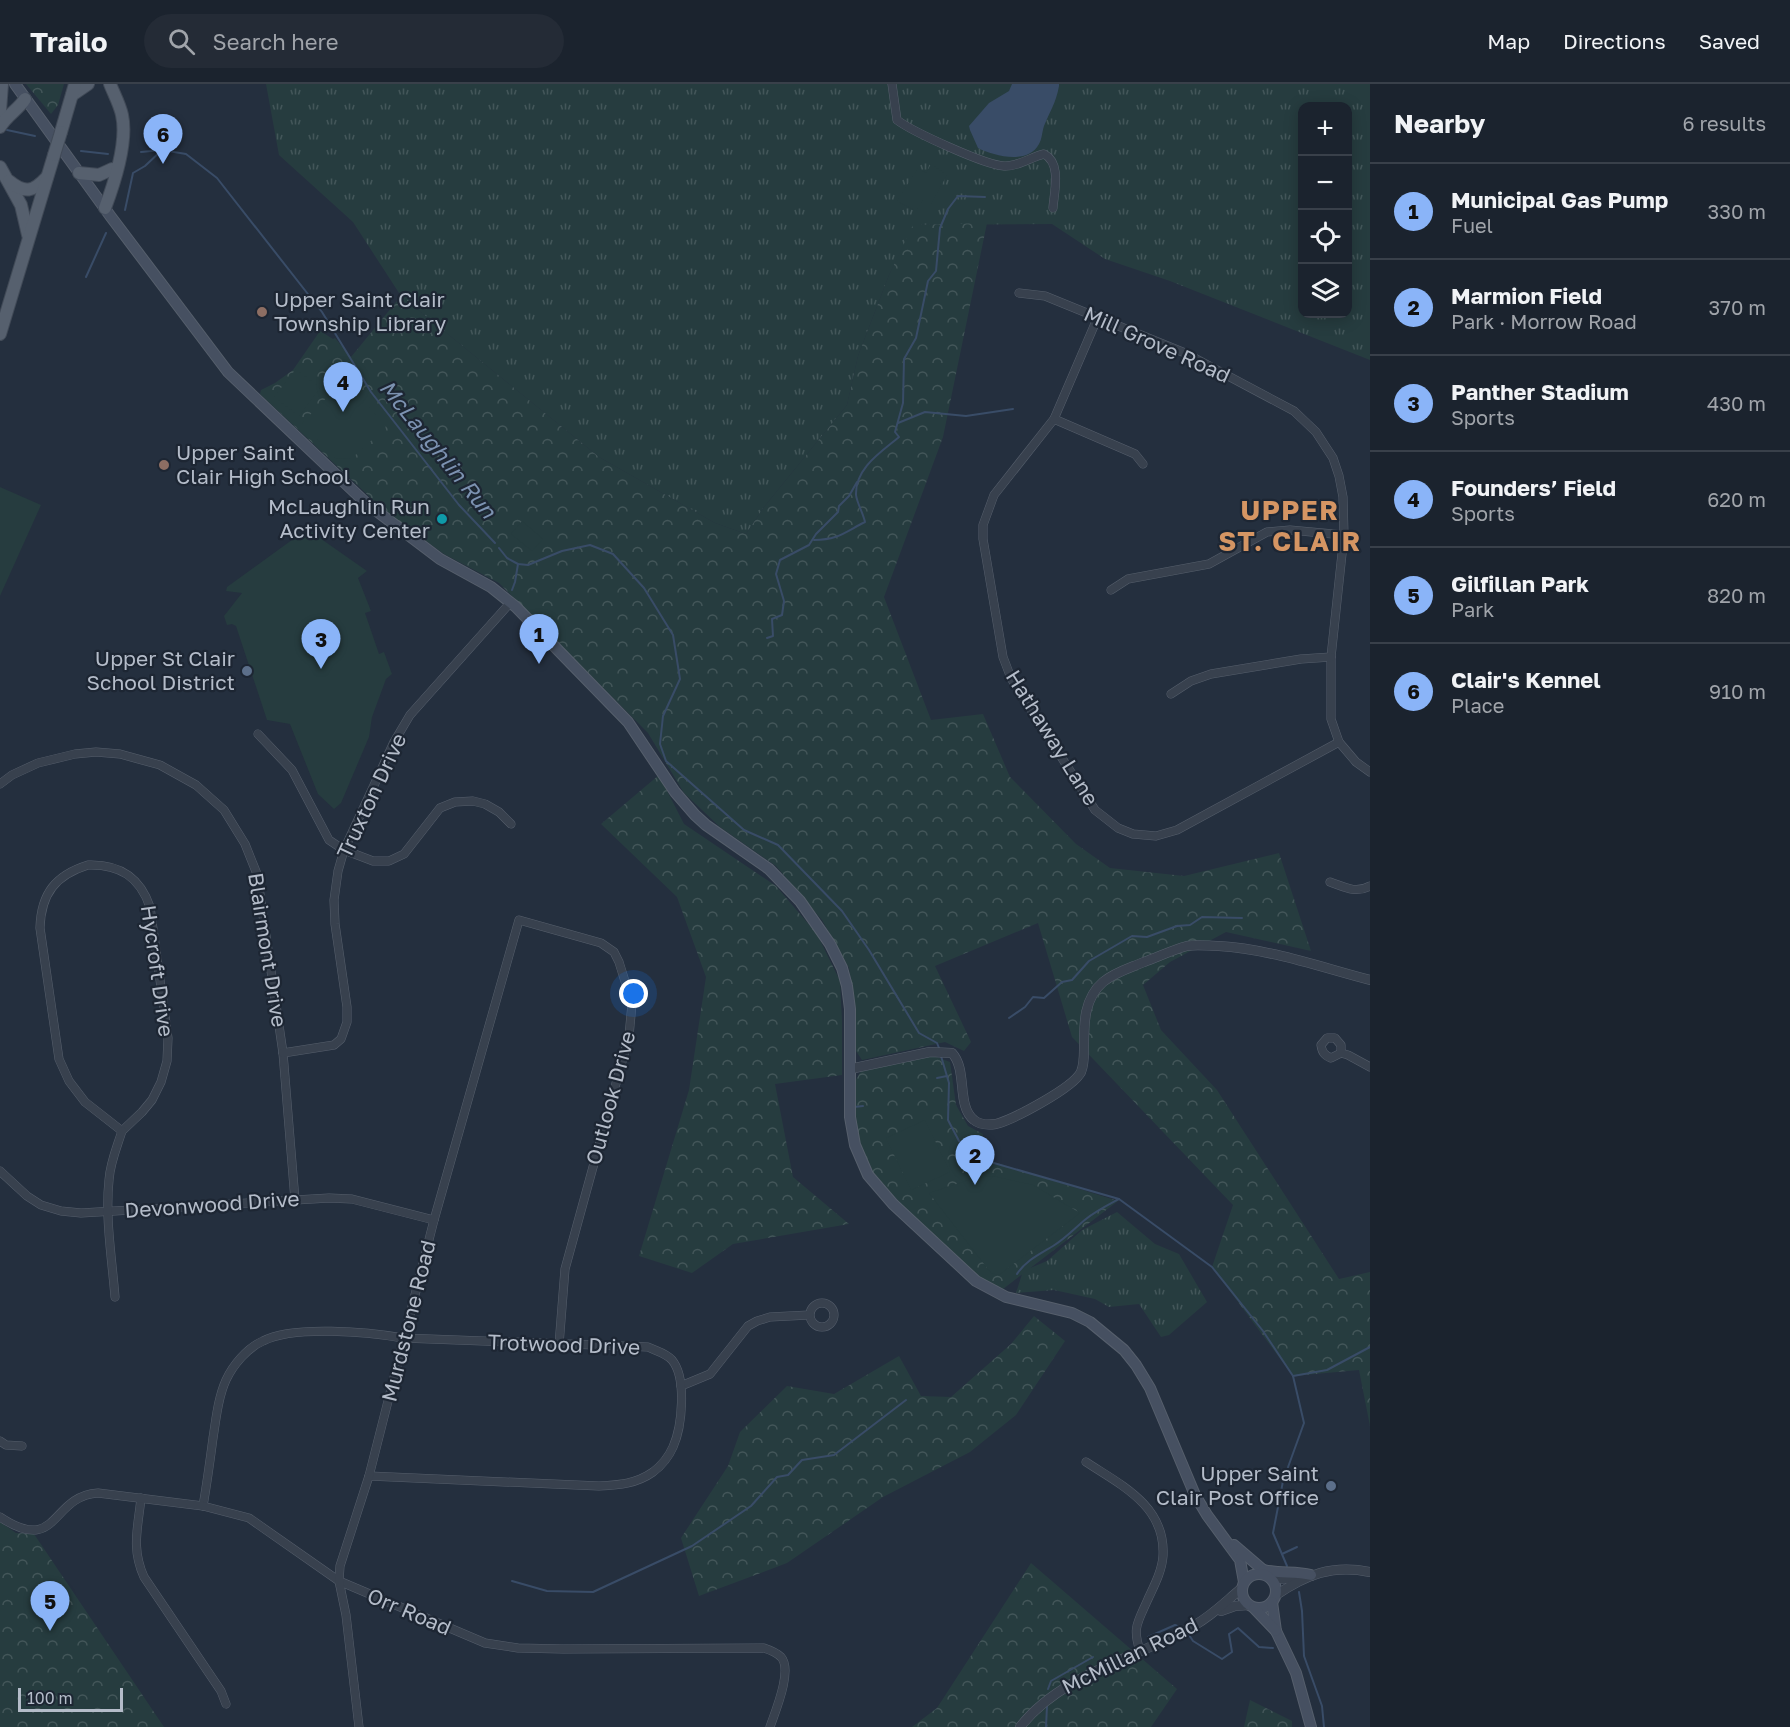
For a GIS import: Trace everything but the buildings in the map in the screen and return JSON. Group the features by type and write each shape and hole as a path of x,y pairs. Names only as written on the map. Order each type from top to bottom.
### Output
{"main road":[{"path":"0,112 2,84"},
{"path":"15,84 217,360 254,399 366,502 440,559 491,587 511,602 628,722 675,792 695,815 770,869 810,914 834,950 847,986 850,1009 849,1107 851,1131 859,1157 875,1185 976,1281 1006,1297 1072,1313 1090,1322 1124,1350 1150,1388 1195,1495 1240,1560 1243,1597 1276,1631 1296,1673 1311,1727"},
{"path":"0,334 74,89 88,84"},
{"path":"100,84 115,99"},
{"path":"105,208 107,185 123,135 123,118 110,84"},
{"path":"0,112 17,100 26,99"},
{"path":"0,127 7,116 21,106 26,99"},
{"path":"105,208 120,161 119,153"},
{"path":"0,167 23,213 29,239"},
{"path":"80,173 99,175 112,169"},
{"path":"7,179 17,187 29,190 37,187 48,176"},
{"path":"1224,1537 1275,1584 1276,1631"},
{"path":"1243,1585 1253,1575 1301,1572 1307,1576"},
{"path":"1251,1606 1264,1608 1274,1599"}],"street":[{"path":"115,99 118,84"},
{"path":"892,84 897,120 909,129 1003,166 1013,165 1044,154 1049,156 1055,169 1053,208"},
{"name":"Mill Grove Road","path":"1018,293 1045,296 1185,353 1294,411 1316,432 1333,458 1343,497 1344,535 1331,657 1331,719 1339,742 1356,762 1370,772"},
{"name":"Hathaway Lane","path":"1097,319 1054,419 994,495 983,525 983,539 1003,657 1011,678 1095,810 1118,828 1133,834 1146,836 1177,830 1339,742"},
{"path":"1054,419 1135,454 1143,464"},
{"path":"1111,590 1128,579 1209,564 1267,531 1290,530 1344,535"},
{"name":"Truxton Drive","path":"283,1053 334,1045 341,1040 345,1032 347,1007 335,924 334,900 344,850 394,742 410,716 511,602"},
{"path":"1171,694 1191,681 1211,674 1301,659 1331,657"},
{"path":"258,734 292,770 330,840 344,850 373,861 389,861 404,854 440,808 455,802 473,801 485,804 499,812 512,824"},
{"name":"Blairmont Drive","path":"0,784 12,775 38,763 86,753 120,754 160,765 196,785 224,810 245,844 257,874 283,1053 295,1200"},
{"name":"Hycroft Drive","path":"115,1297 108,1181 122,1131 142,1112 161,1082 167,1061 168,1038 150,907 146,893 138,882 122,872 101,865 88,865 72,870 49,891 40,911 40,928 59,1059 69,1082 85,1102 122,1131"},
{"path":"1330,882 1352,890 1363,890 1370,886"},
{"name":"Murdstone Road","path":"359,1727 339,1581 340,1566 369,1476 434,1220 519,920"},
{"name":"Outlook Drive","path":"519,920 601,943 614,952 632,1004 629,1036 565,1269 559,1345"},
{"path":"850,1069 935,1051 952,1053 957,1058 968,1112 976,1122 986,1125 994,1124 1013,1117 1070,1085 1081,1072 1085,1013 1089,1000 1096,990 1104,981 1118,972 1168,952 1189,946 1234,947 1268,953 1370,980"},
{"path":"1341,1053 1370,1067"},
{"name":"Devonwood Drive","path":"0,1171 27,1196 61,1211 109,1212 329,1198 352,1199 434,1220"},
{"path":"681,1386 710,1374 748,1326 757,1320 809,1315"},
{"name":"Trotwood Drive","path":"203,1506 218,1404 226,1379 242,1356 263,1341 289,1334 321,1332 403,1338 648,1347 673,1361 679,1374 681,1386 679,1431 673,1448 654,1471 628,1484 599,1486 369,1476"},
{"path":"0,1441 6,1445 22,1446"},
{"path":"1086,1462 1138,1497 1155,1519 1161,1536 1163,1557 1157,1578 1135,1630 1140,1651"},
{"name":"Orr Road","path":"0,1517 20,1529 38,1530 54,1520 72,1502 86,1494 98,1493 203,1506 249,1518 339,1581 485,1643 518,1648 563,1649 764,1648 781,1657 785,1668 770,1727"},
{"path":"141,1498 135,1551 138,1563 144,1577 221,1691 226,1704"},
{"path":"1274,1599 1307,1576 1340,1570 1369,1573"},
{"name":"McMillan Road","path":"1020,1727 1030,1714 1055,1694 1194,1626 1216,1612 1243,1585"},
{"name":"McMillan Road","path":"1216,1612 1235,1606 1251,1606"}],"green space":[{"path":"26,84 64,84 58,105 51,114"},
{"path":"266,84 1370,84 1370,360 1170,281 1105,259 1052,224 914,225 889,275 858,356 847,405 764,507 746,534 715,523 599,457 401,296 353,222 279,155"},
{"path":"931,164 947,175 931,204 923,200 916,211 897,201 918,168 926,173"},
{"path":"987,223 943,437 884,597 931,720 983,714 1010,777 1076,844 1110,868 1184,876 1279,853 1311,951 1226,932 1170,962 1143,985 1161,1030 1217,1090 1339,1279 1370,1272 1370,1426 1359,1370 1293,1376 1212,1267 1233,1205 1072,1037 1038,923 935,966 971,1042 964,1051 945,1042 862,1060 854,1048 854,1000 849,968 822,920 776,866 720,827 684,793 648,733 499,583 444,554 386,512 260,394 261,390 293,370 320,331 335,338 351,357 401,296 599,457 715,523 746,534 764,507 847,405 858,356 889,275 913,225"},
{"path":"296,369 320,388 299,416 274,397"},
{"path":"343,381 347,381 386,427 351,459 335,458 302,423"},
{"path":"0,487 41,505 0,596"},
{"path":"522,521 543,539 532,551 511,534"},
{"path":"307,529 367,571 358,578 371,611 365,613 379,654 384,652 392,674 386,679 372,717 369,737 341,803 334,809 318,794 290,724 267,720 236,626 227,625 224,616 242,593 226,591 227,587"},
{"path":"659,775 684,824 776,886 817,934 840,981 842,1075 775,1084 793,1177 849,1224 733,1244 692,1273 639,1256 689,1090 706,977 677,897 601,824"},
{"path":"928,1054 950,1062 956,1105 968,1126 983,1134 978,1157 1118,1201 1003,1289 982,1279 902,1205 869,1168 857,1133 854,1083 861,1071"},
{"path":"925,1120 950,1172 911,1190 886,1138"},
{"path":"993,1176 1033,1185 1080,1213 999,1275 991,1273 929,1193 975,1178"},
{"path":"1117,1212 1155,1244 1179,1254 1207,1302 1169,1335 1161,1337 1139,1304 1109,1307 1095,1299 1054,1290 1016,1293 1023,1271 1047,1261 1082,1230"},
{"path":"1034,1316 1065,1341 1016,1415 970,1452 883,1497 787,1563 699,1596 681,1538 728,1466 740,1432 787,1386 834,1394 899,1356 921,1396 951,1397 1011,1344"},
{"path":"0,1522 16,1533 34,1534 164,1727 0,1727"},
{"path":"1031,1563 1177,1689 1151,1727 912,1727 937,1708"},
{"path":"1250,1700 1292,1721 1292,1727 1244,1727"}],"water":[{"path":"1012,84 1059,84 1039,144 1034,151 1019,157 1001,156 978,148 969,126 989,103 1009,91"}],"waterway":[{"name":"McLaughlin Run","path":"7,130 35,136"},
{"name":"McLaughlin Run","path":"141,152 162,150 186,154 217,178 322,312 371,392 459,505 495,543"},
{"path":"125,210 133,173 145,166 162,150"},
{"name":"McLaughlin Run","path":"81,151 108,154"},
{"path":"814,540 835,537 865,522 856,495 857,485 870,462 899,437 895,432 903,403 904,359 916,338 928,281 936,271 940,228 948,209 958,196 985,197"},
{"path":"86,277 106,233"},
{"path":"898,423 925,412 966,416 1013,409"},
{"path":"767,638 773,636 772,619 782,615 784,601 776,574 780,560 809,545 816,534 838,512 839,506 849,496 857,482"},
{"name":"McLaughlin Run","path":"499,548 507,558 518,564 528,565 562,551 590,545 613,554 644,588 673,635 680,679 663,716 660,744 666,761 744,830 778,845 842,911 869,950 919,1033 937,1043 939,1048"},
{"path":"512,590 518,564"},
{"path":"1009,1018 1025,1007 1033,997 1044,998 1062,982 1072,980 1089,961 1132,936 1147,937 1177,926 1190,925 1202,917 1242,918"},
{"name":"McLaughlin Run","path":"941,1056 949,1083 948,1120 959,1141 980,1159 1119,1199 1212,1267 1263,1331 1293,1376 1304,1423 1283,1481 1273,1533 1287,1566"},
{"path":"937,1078 947,1076"},
{"path":"854,1107 863,1106"},
{"path":"1017,1274 1028,1262 1062,1240 1090,1216 1119,1199"},
{"path":"1293,1376 1327,1370 1370,1347"},
{"path":"512,1581 547,1591 593,1592 692,1546 751,1506 777,1477 788,1475 802,1460 834,1455 906,1400"},
{"path":"1282,1554 1297,1547"},
{"name":"McLaughlin Run","path":"1299,1592 1304,1656 1322,1706 1324,1727"},
{"path":"1148,1637 1175,1625 1180,1627"},
{"path":"1189,1635 1193,1641 1222,1659 1232,1652 1229,1634 1238,1628 1259,1647 1273,1648"},
{"path":"1048,1689 1051,1681 1093,1657"},
{"path":"1046,1727 1047,1706"}],"place":[{"name":"Clair's Kennel","path":"163,164"},
{"name":"Upper Saint Clair Township Library","path":"262,312"},
{"name":"Founders’ Field","path":"343,412"},
{"name":"Upper Saint Clair High School","path":"164,465"},
{"name":"McLaughlin Run Activity Center","path":"442,519"},
{"name":"Municipal Gas Pump","path":"539,664"},
{"name":"Panther Stadium","path":"321,669"},
{"name":"Upper St Clair School District","path":"247,671"},
{"name":"Marmion Field","path":"975,1185"},
{"name":"Upper Saint Clair Post Office","path":"1331,1486"},
{"name":"Gilfillan Park","path":"50,1631"}],"district":[{"name":"UPPER ST. CLAIR","path":"1290,526"}]}
